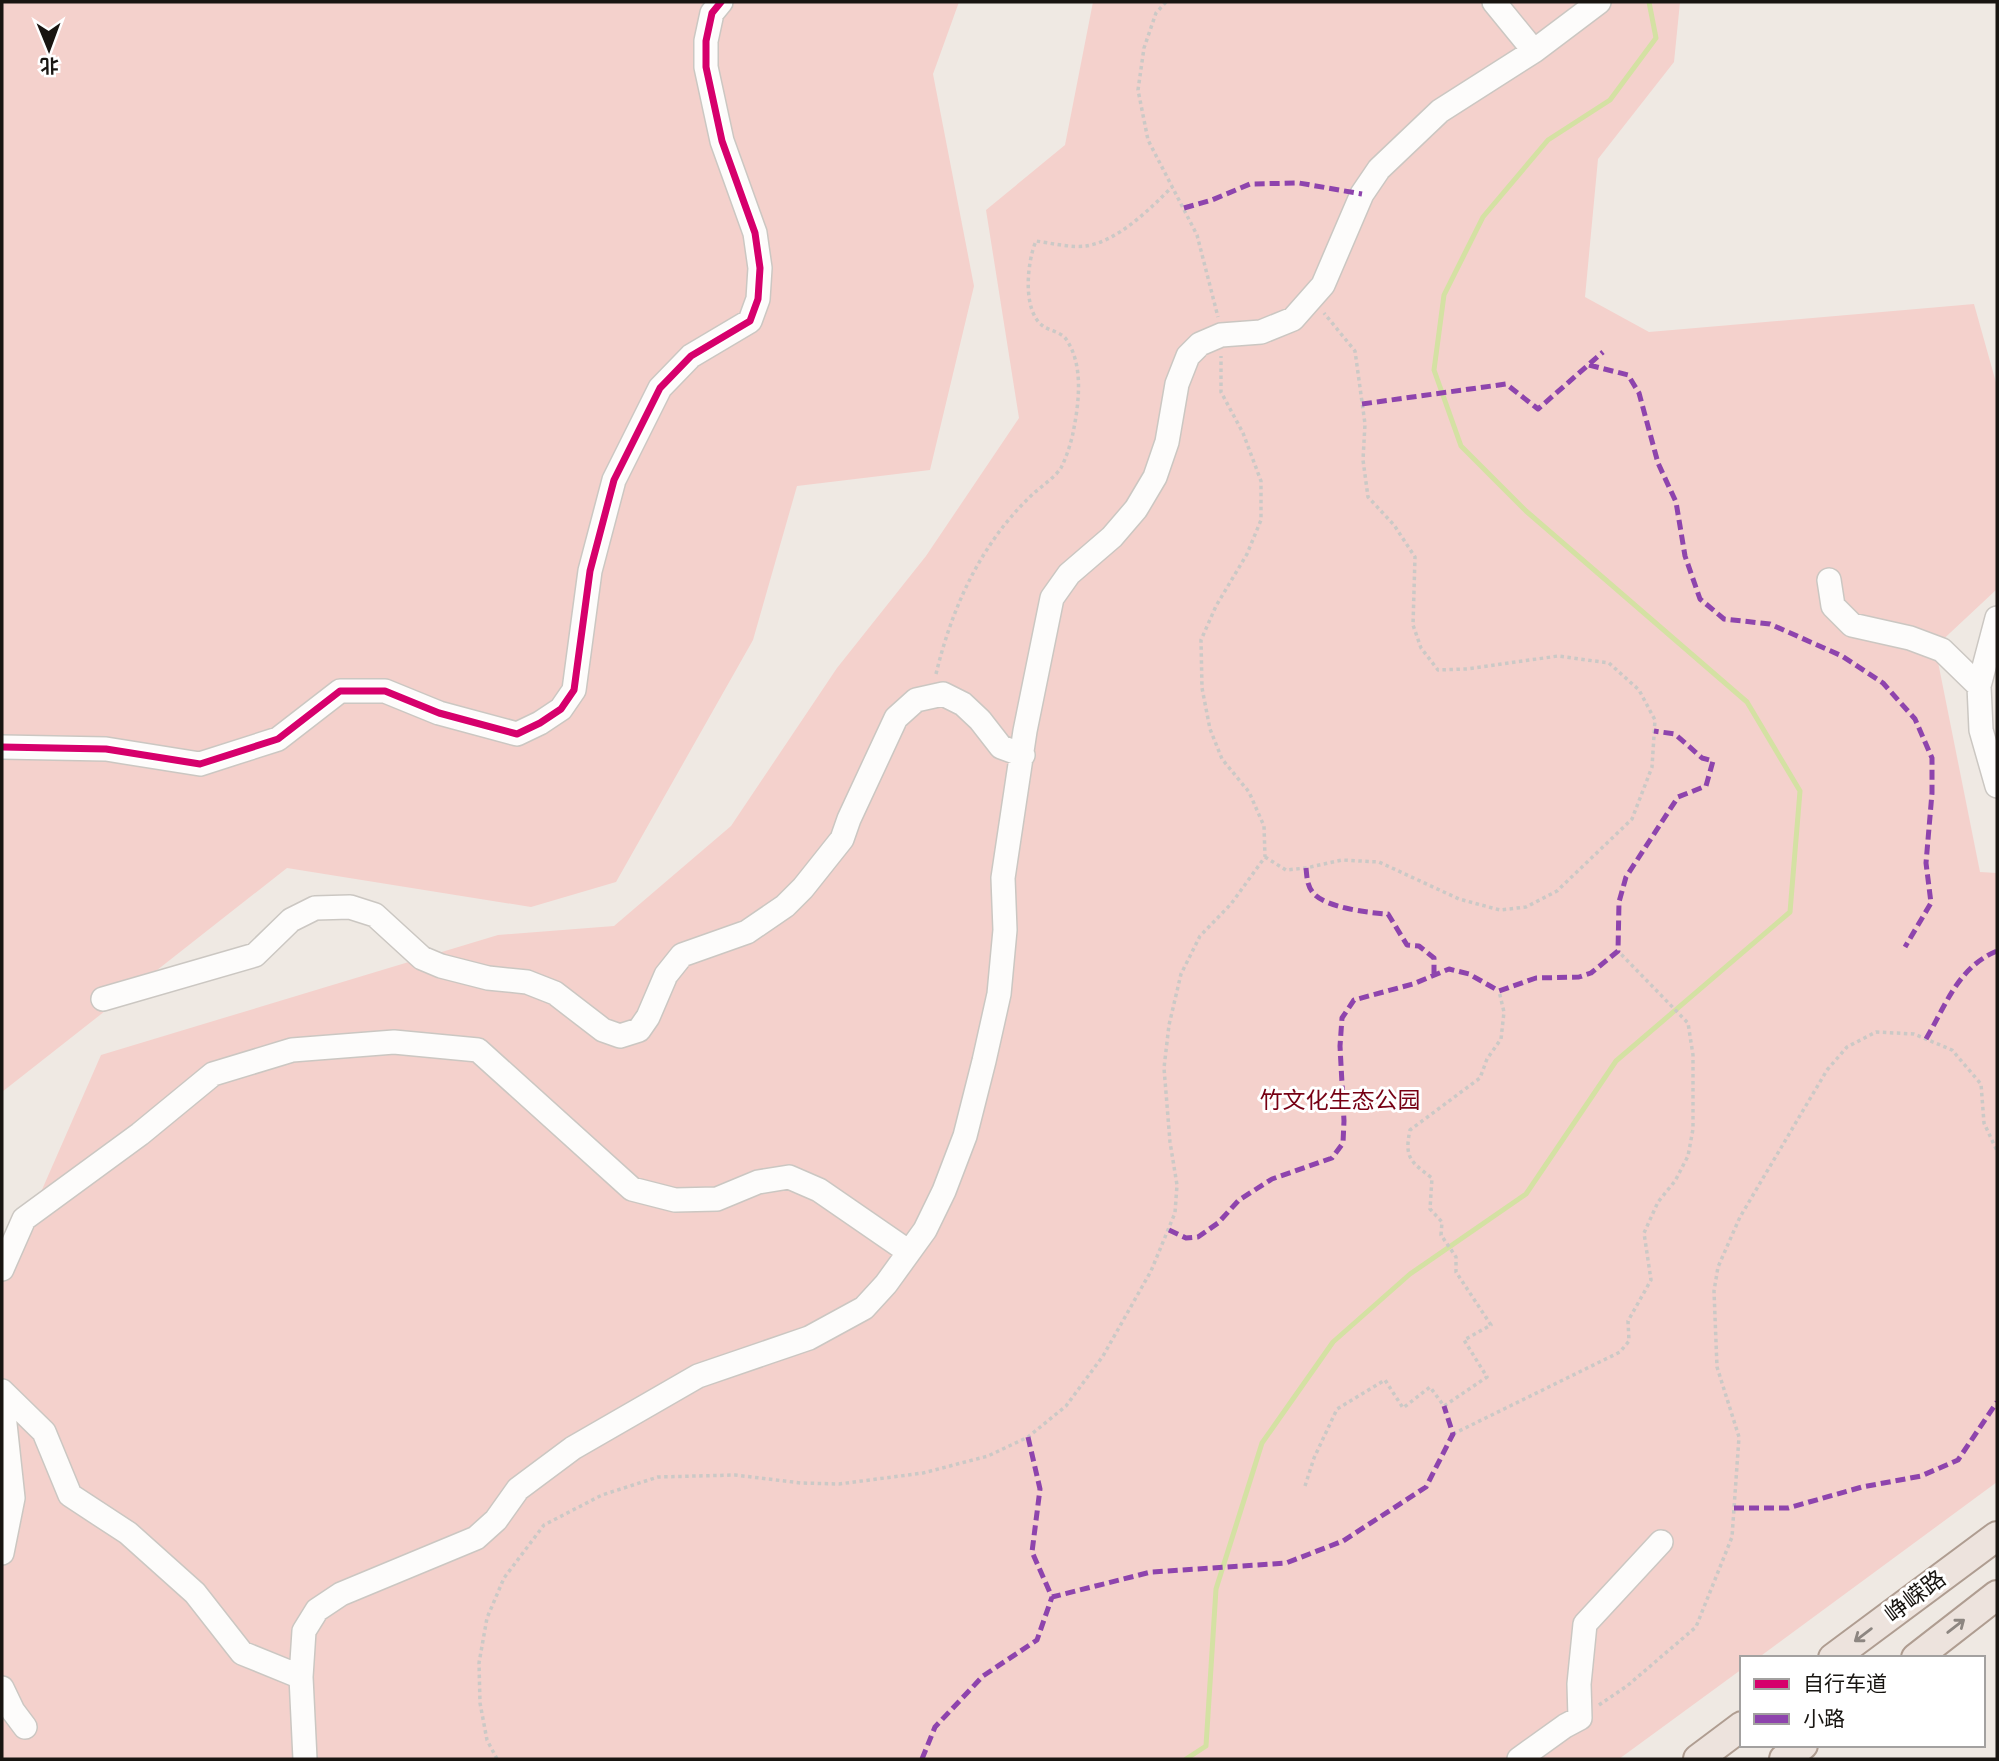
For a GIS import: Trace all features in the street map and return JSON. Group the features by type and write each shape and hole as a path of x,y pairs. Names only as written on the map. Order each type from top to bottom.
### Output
{"main road":[{"name":"峥嵘路","path":"1836,1656 1997,1536"},
{"path":"1919,1656 1997,1595"},
{"path":"1698,1759 1740,1728"},
{"path":"1784,1759 1799,1747"}],"street":[{"path":"2,747 106,749 200,764 278,739 340,691 385,691 439,713 517,734 561,709 574,690 590,571 614,480 660,388 691,356 750,321 758,299 760,268 755,233 722,141 706,67 706,41 712,13 721,2"},
{"path":"1494,2 1534,51"},
{"path":"304,1759 304,1631 317,1610 341,1594 476,1538 496,1520 518,1489 573,1448 698,1376 809,1338 864,1308 909,1252 925,1230 944,1191 965,1136 999,994 1004,930 1003,878 1028,719 1052,598 1069,574 1112,537 1136,509 1155,477 1167,442 1177,384 1188,356 1200,344 1220,335 1261,332 1293,320 1323,285 1362,194 1379,169 1440,111 1534,51 1599,2"},
{"path":"1829,579 1833,606 1852,625 1910,638 1942,650 1979,686"},
{"path":"1997,618 1979,686 1981,730 1997,786"},
{"path":"103,999 255,955 291,920 315,908 350,907 375,915 422,958 441,966 488,978 527,982 555,993 603,1030 620,1036 639,1030 648,1017 666,975 682,955 747,932 785,906 803,888 842,839 896,718 916,700 943,694 963,704 980,720 1000,747 1023,755"},
{"path":"2,1269 24,1219 140,1134 213,1074 292,1050 394,1042 478,1050 632,1189 675,1200 717,1199 758,1182 789,1177 819,1189 909,1252"},
{"path":"2,1391 44,1432 70,1495 128,1533 195,1593 242,1653 302,1677"},
{"path":"2,1396 13,1498 2,1553"},
{"path":"1519,1759 1580,1718 1579,1684 1585,1624 1661,1542"},
{"path":"2,1688 13,1711 25,1727"}],"path":[{"path":"496,1759 487,1740 480,1703 478,1664 487,1618 504,1578 544,1525 603,1495 658,1477 735,1475 800,1483 839,1484 923,1473 989,1456 1028,1437 1066,1406 1110,1344 1151,1271 1175,1213 1177,1185 1170,1142 1164,1068 1169,1025 1181,974 1200,936 1231,904 1265,857 1264,826 1249,792 1222,760 1210,729 1202,688 1201,640 1216,606 1247,554 1261,520 1261,481 1244,433 1221,392 1220,335 1197,235 1148,140 1138,90 1144,48 1156,13 1166,2"},
{"path":"931,697 947,637 966,587 991,542 1016,510 1060,469 1073,435 1077,404 1077,363 1065,337 1041,325 1031,306 1028,275 1031,253 1036,241 1084,247 1112,238 1153,206 1173,186"},
{"path":"1265,857 1286,870 1342,860 1379,862 1460,899 1500,910 1526,907 1558,891 1632,819 1653,767 1655,720 1639,690 1609,663 1558,656 1467,669 1438,670 1421,648 1413,625 1415,557 1394,525 1368,497 1363,460 1365,424 1354,351 1326,317 1313,296"},
{"path":"1453,1434 1620,1352 1629,1340 1628,1321 1651,1280 1644,1233 1658,1202 1675,1181 1688,1156 1692,1129 1693,1055 1688,1023 1618,951"},
{"path":"1305,1486 1314,1458 1337,1409 1385,1380 1403,1408 1430,1387 1444,1406 1487,1377 1464,1340 1491,1325 1456,1272 1456,1257 1442,1237 1442,1222 1430,1209 1432,1178 1414,1165 1406,1147 1410,1130 1480,1078 1501,1039 1504,1012 1499,992"},
{"path":"1580,1718 1627,1686 1696,1627 1732,1537 1739,1437 1717,1367 1714,1292 1718,1267 1747,1205 1827,1070 1847,1047 1876,1032 1914,1034 1952,1050 1981,1084 1984,1123 1997,1151"}],"green space":[{"path":"2,2 959,2 933,74 974,286 930,470 797,486 753,640 616,882 531,907 287,868 2,1092"},
{"name":"竹文化生态公园","path":"1093,2 1680,2 1674,62 1598,159 1585,297 1649,332 1974,304 1997,386 1997,589 1935,647 1980,872 1997,873 1997,1482 1761,1656 1740,1656 1740,1670 1619,1759 2,1759 2,1281 101,1055 498,935 614,926 731,826 837,668 926,556 1019,418 986,210 1065,145"}],"waterway":[{"path":"1186,1759 1206,1746 1216,1589 1262,1443 1333,1342 1410,1274 1526,1194 1616,1061 1790,912 1800,791 1747,702 1526,511 1461,446 1434,370 1444,295 1483,217 1548,140 1610,100 1656,38 1649,2"}],"marked path":[{"path":"1184,208 1250,184 1299,183 1362,194"},
{"path":"1362,404 1506,384 1538,409 1603,352"},
{"path":"1589,365 1628,375 1639,393 1658,463 1676,502 1685,556 1700,599 1724,619 1770,624 1842,656 1883,683 1915,719 1932,758 1926,863 1931,903 1905,947"},
{"path":"1169,1230 1186,1238 1198,1237 1218,1223 1239,1200 1272,1179 1332,1158 1343,1143 1340,1046 1342,1018 1354,1000 1413,984 1449,969 1469,974 1499,991 1536,978 1579,977 1591,973 1618,951 1619,902 1626,877 1678,797 1706,786 1713,761 1702,758 1675,734 1654,731"},
{"path":"1306,868 1310,888 1320,899 1349,909 1388,914 1407,945 1419,946 1434,958 1434,975"},
{"path":"1926,1039 1954,988 1972,967 1997,951"},
{"path":"1734,1508 1788,1508 1862,1487 1921,1476 1958,1460 1997,1402"},
{"path":"1028,1437 1040,1489 1032,1552 1052,1597 1151,1572 1286,1563 1343,1541 1426,1487 1453,1434 1444,1406"},
{"path":"922,1759 935,1727 983,1676 1037,1640 1052,1597"}],"cycle path":[{"path":"2,747 106,749 200,764 278,739 340,691 385,691 439,713 517,734 561,709 574,690 590,571 614,480 660,388 691,356 750,321 758,299 760,268 755,233 722,141 706,67 706,41 712,13 721,2"}]}
